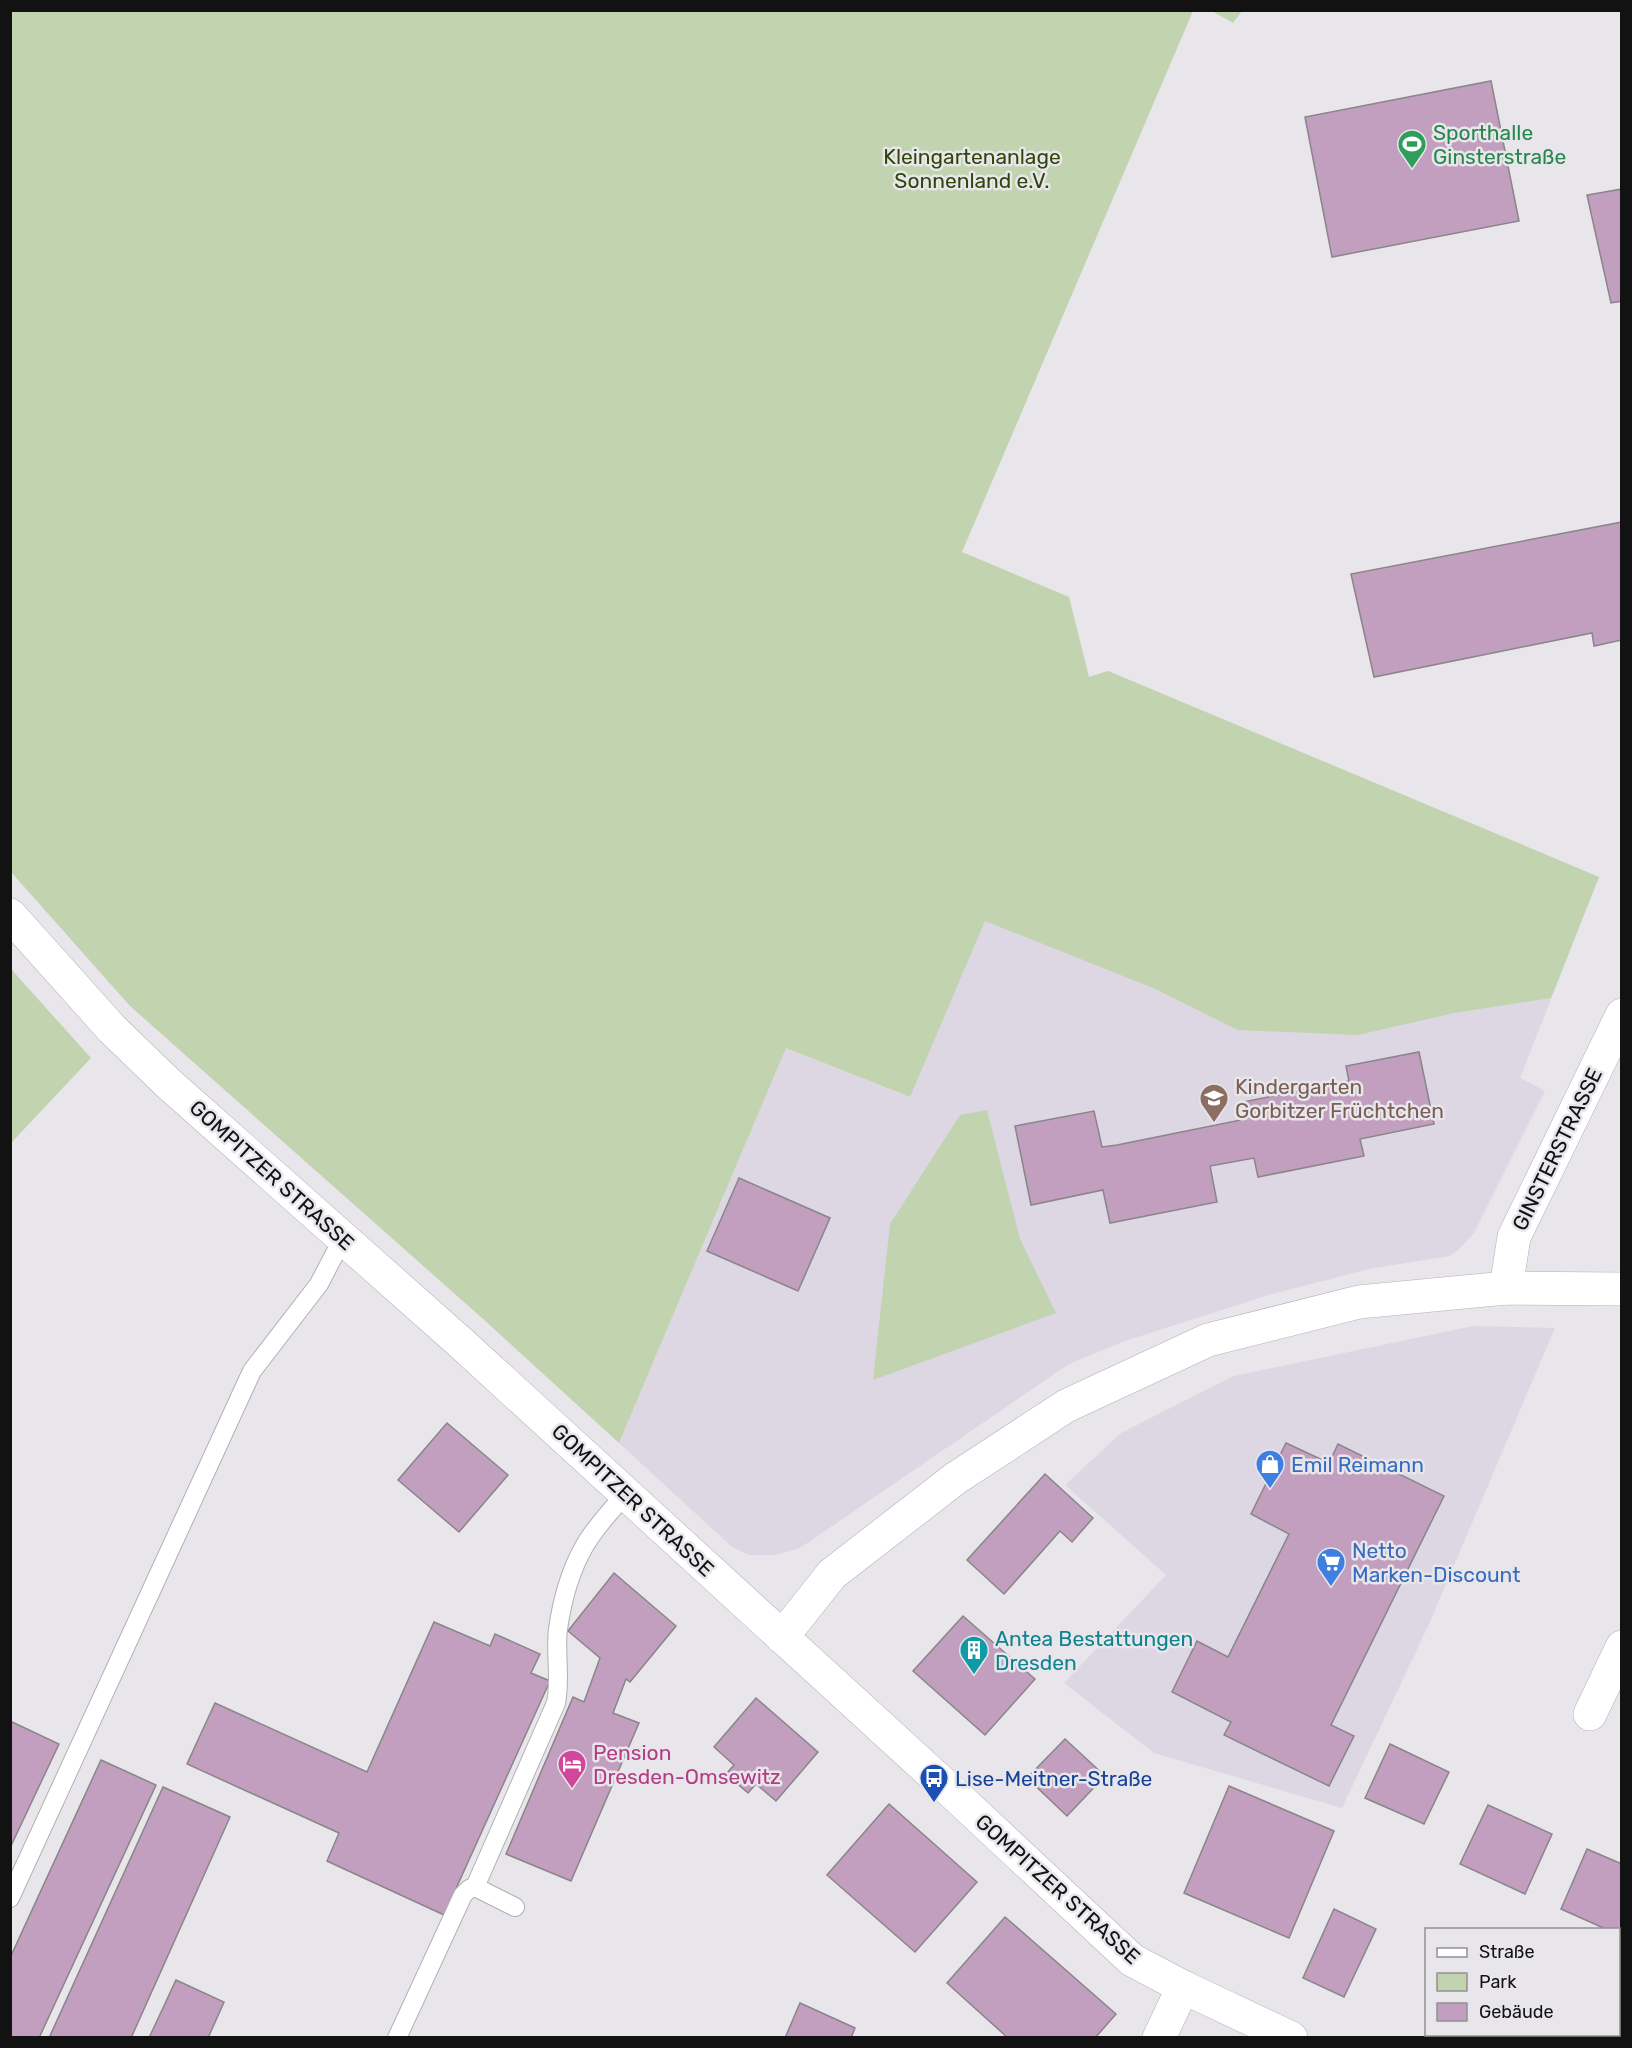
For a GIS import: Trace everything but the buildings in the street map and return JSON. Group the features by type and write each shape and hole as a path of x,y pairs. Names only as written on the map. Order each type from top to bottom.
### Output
{"street":[{"name":"GOMPITZER STRASSE","path":"10,915 112,1029 169,1084 461,1343 1132,1960 1183,1987 1291,2037"},
{"name":"GINSTERSTRASSE","path":"1506,1288 1514,1237 1622,1015"},
{"path":"783,1637 832,1574 956,1478 1066,1406 1208,1340 1359,1302 1506,1288 1622,1289"},
{"path":"1590,1713 1622,1647"},
{"path":"1159,2037 1183,1987"}],"lane":[{"path":"10,1898 252,1371 319,1284 343,1238"},
{"path":"475,1887 556,1703 559,1685 558,1630 566,1592 576,1564 585,1545 626,1494"},
{"path":"397,2037 463,1895 475,1887 515,1907"}],"shaded area":[{"name":"Kindergarten Gorbitzer Früchtchen","path":"1108,671 1599,877 1520,1078 1545,1091 1474,1233 1450,1256 1374,1268 1272,1294 1125,1341 1069,1364 800,1548 775,1555 750,1555 732,1547 619,1443 786,1048 909,1097 1089,677"},
{"path":"1473,1326 1555,1328 1429,1624 1342,1808 1154,1753 1064,1683 1166,1575 1065,1485 1121,1433 1234,1376"}],"green space":[{"name":"Kleingartenanlage Sonnenland e.V.","path":"10,11 1193,11 962,552 1069,597 1089,677 1108,671 1599,877 1551,998 1454,1013 1358,1035 1238,1030 1153,988 985,921 910,1097 786,1048 619,1443 482,1318 130,1006 11,872"},
{"path":"1212,11 1242,11 1233,23"},
{"path":"11,969 91,1058 10,1143"},
{"path":"987,1110 1020,1239 1056,1313 873,1380 890,1224 960,1115"}],"place":[{"name":"Sporthalle Ginsterstraße","path":"1412,170"},
{"name":"Kindergarten Gorbitzer Früchtchen","path":"1214,1124"},
{"name":"Emil Reimann","path":"1270,1490"},
{"name":"Netto Marken-Discount","path":"1331,1588"},
{"name":"Antea Bestattungen Dresden","path":"974,1676"},
{"name":"Pension Dresden-Omsewitz","path":"572,1790"},
{"name":"Lise-Meitner-Straße","path":"934,1804"}]}
